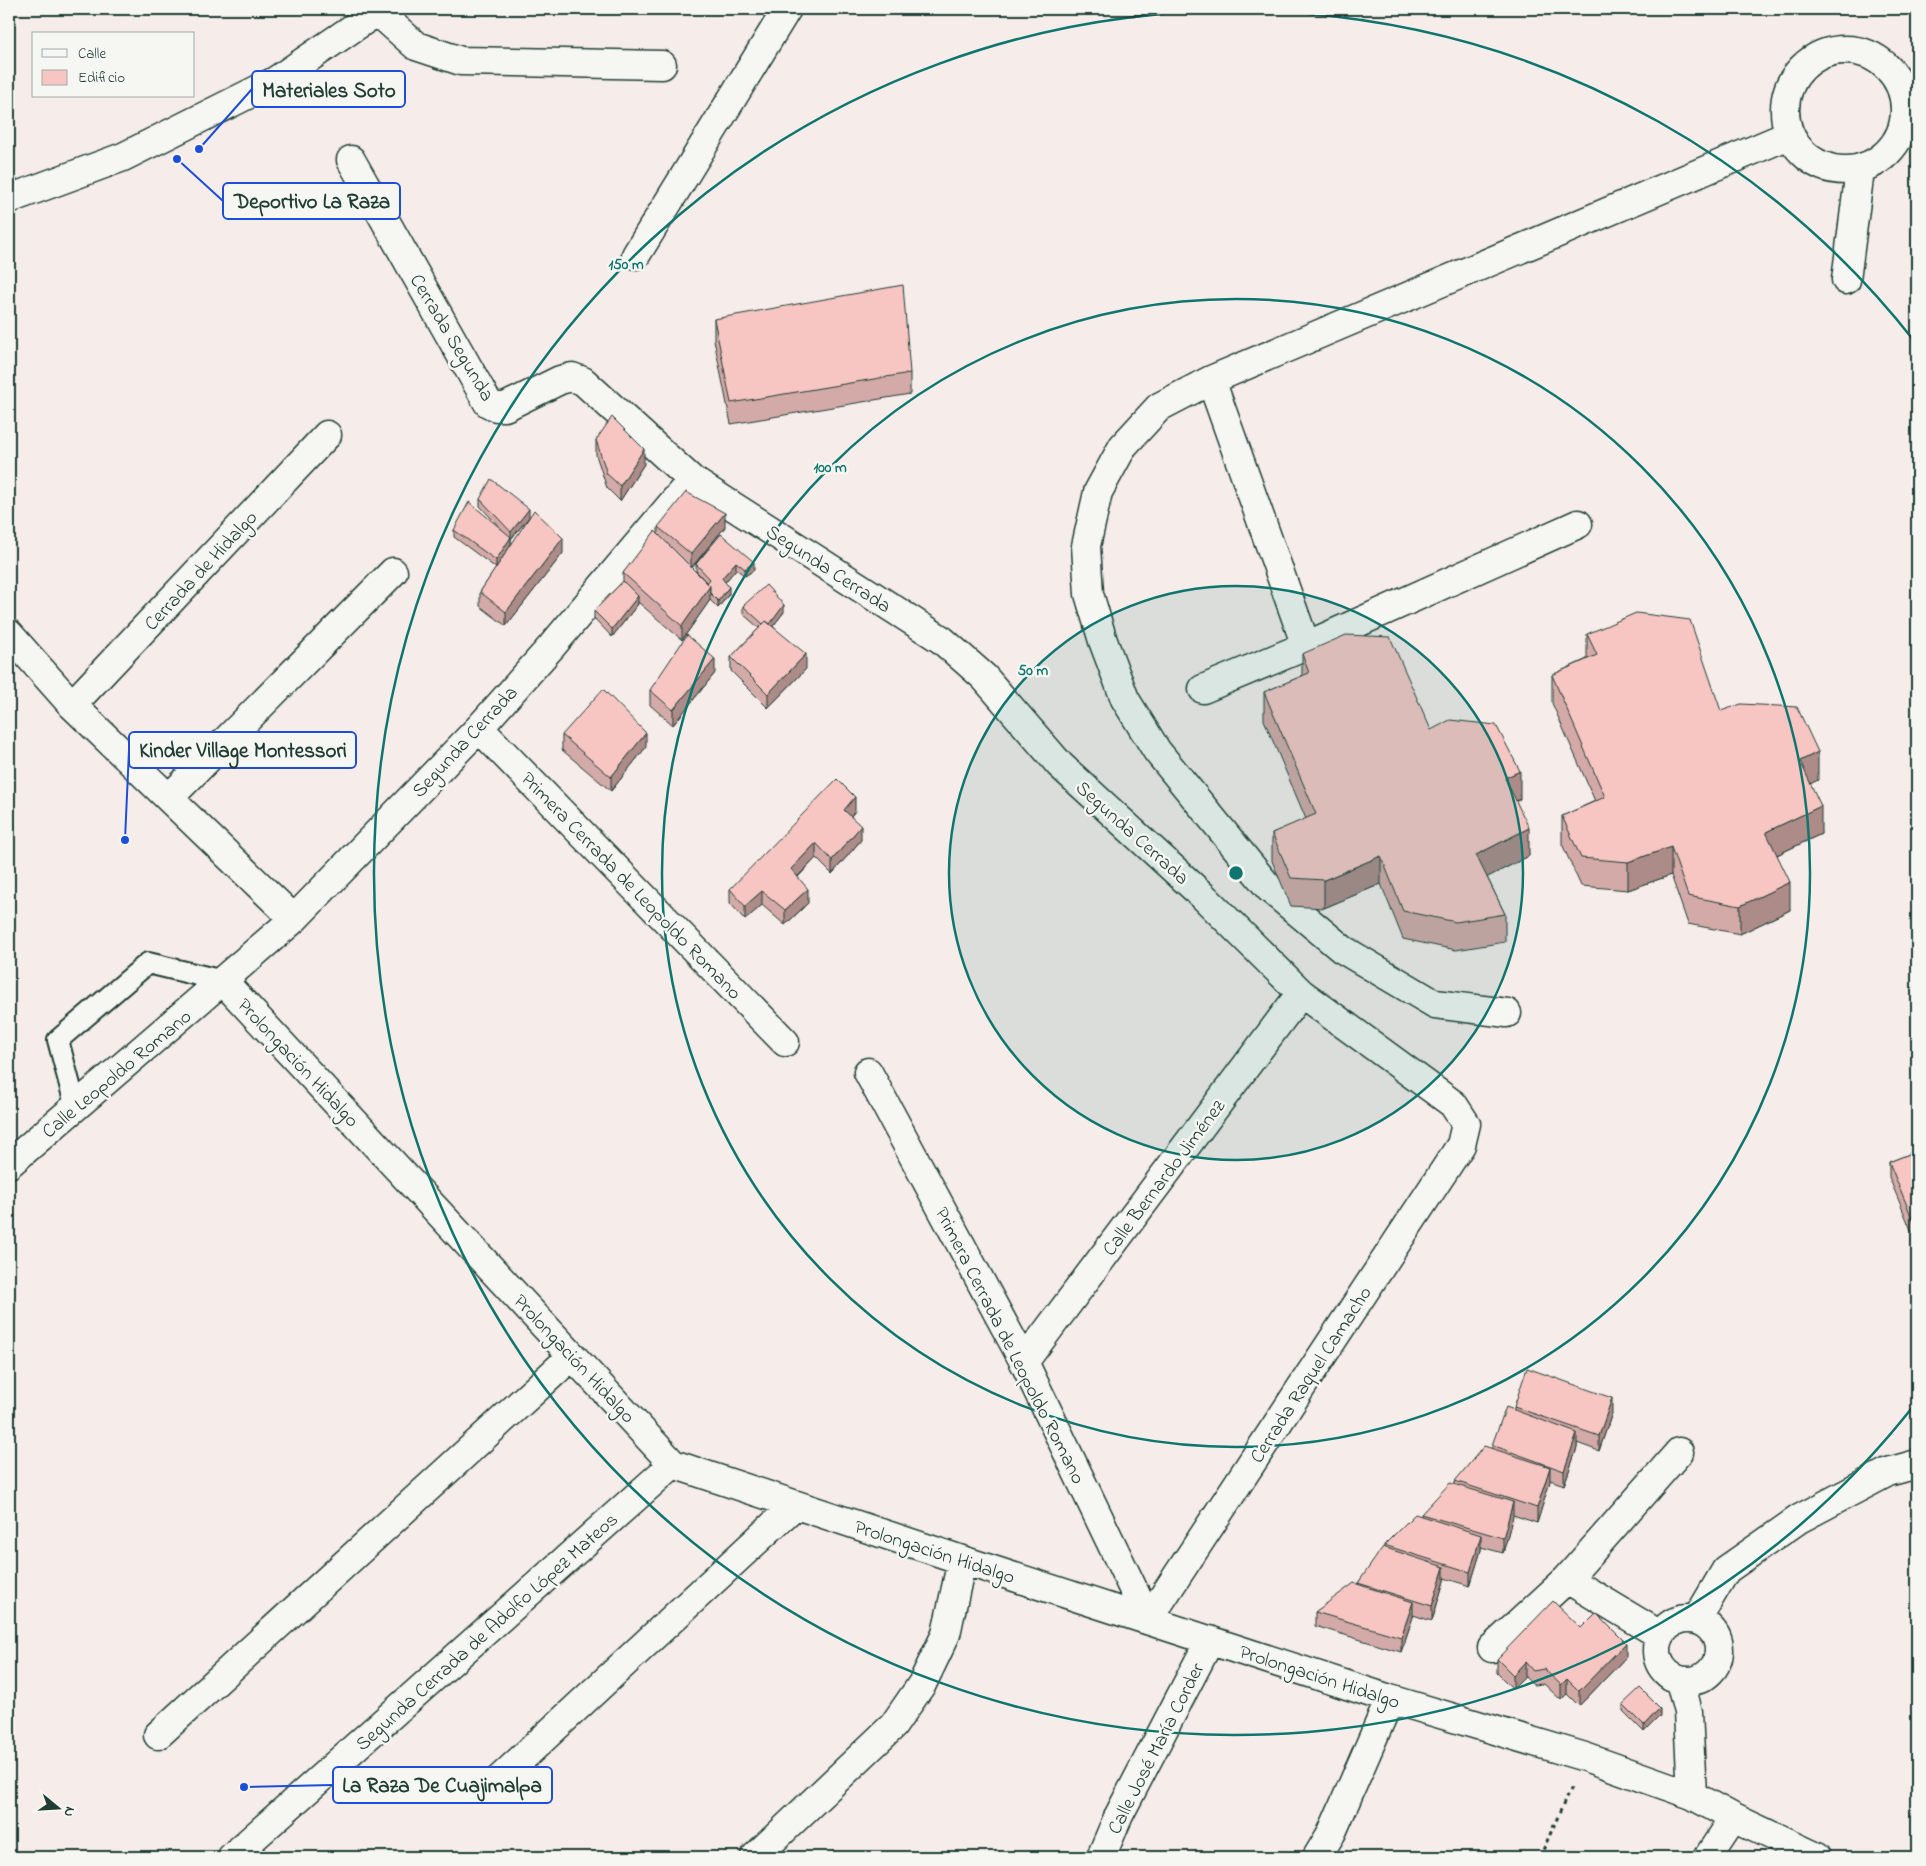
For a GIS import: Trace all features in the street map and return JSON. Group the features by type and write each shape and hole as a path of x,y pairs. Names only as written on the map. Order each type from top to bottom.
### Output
{"street":[{"path":"636,255 787,9"},
{"path":"9,198 123,156 275,81 379,10 416,46 461,61 662,65"},
{"path":"1845,48 1874,55 1896,76 1912,102 1902,133 1886,156 1860,170 1831,170 1806,158 1789,135 1784,105 1794,76 1816,56 1845,48"},
{"path":"1507,1014 1435,1004 1342,949 1269,888 1156,751 1125,699 1103,641 1089,594 1086,546 1098,492 1123,446 1160,407 1211,380 1789,135"},
{"name":"Cerrada Segunda","path":"351,160 488,403 496,407 505,407 560,380 572,377 583,381 692,480"},
{"path":"1846,280 1860,170"},
{"path":"1211,380 1306,646"},
{"name":"Cerrada de Hidalgo","path":"72,705 327,435"},
{"name":"Segunda Cerrada","path":"223,981 294,919 479,728 552,646 692,480 942,640 984,677 1060,765 1203,896 1301,993 1452,1104 1466,1124"},
{"path":"1203,689 1306,646 1578,524"},
{"path":"169,798 393,572"},
{"path":"9,634 72,705 294,919"},
{"name":"Primera Cerrada de Leopoldo Romano","path":"479,728 785,1042"},
{"name":"Calle Leopoldo Romano","path":"9,1164 223,981"},
{"name":"Prolongación Hidalgo","path":"223,981 673,1464 1390,1699 1585,1757 1692,1794 1734,1818 1817,1857"},
{"name":"Calle Bernardo Jiménez","path":"1024,1362 1301,993"},
{"name":"Primera Cerrada de Leopoldo Romano","path":"868,1072 1024,1362 1148,1620"},
{"name":"Cerrada Raquel Camacho","path":"1148,1620 1460,1145 1466,1124"},
{"path":"158,1735 572,1356"},
{"path":"1492,1648 1567,1579 1679,1452"},
{"name":"Segunda Cerrada de Adolfo López Mateos","path":"232,1857 673,1464"},
{"path":"1697,1619 1726,1570 1734,1564 1799,1519 1888,1472 1917,1464"},
{"path":"491,1787 795,1505"},
{"path":"755,1857 893,1726 922,1684 946,1634 962,1560"},
{"path":"1567,1579 1660,1634"},
{"path":"1682,1618 1697,1619 1710,1626 1718,1637 1720,1651 1716,1665 1707,1676 1694,1681 1680,1681 1667,1674 1659,1662 1657,1648 1660,1634 1670,1624 1682,1618"},
{"name":"Calle José María Corder","path":"1101,1857 1119,1815 1210,1640"},
{"path":"1680,1681 1688,1712 1692,1794"},
{"path":"1317,1857 1332,1832 1390,1699"},
{"path":"1708,1857 1734,1818"}],"lane":[{"path":"76,1108 58,1040 148,963 223,981"}],"path":[{"path":"1540,1857 1585,1757"}],"building":[{"path":"903,285 910,373 731,403 714,319"},
{"path":"612,417 644,449 620,486 607,474 596,440"},
{"path":"491,479 529,509 511,532 480,499"},
{"path":"686,492 725,513 691,554 658,527"},
{"path":"469,502 511,537 496,560 454,530"},
{"path":"534,510 563,538 506,612 480,592"},
{"path":"655,531 710,586 682,626 623,573"},
{"path":"721,534 754,562 745,569 736,562 722,578 729,587 718,601 710,593 710,586 707,583 710,579 696,564"},
{"path":"623,581 638,596 612,629 594,611"},
{"path":"766,585 784,605 770,624 766,621 763,624 743,606"},
{"path":"1636,613 1690,620 1721,711 1741,704 1797,707 1818,752 1800,761 1821,806 1766,832 1790,882 1740,906 1688,896 1671,847 1628,862 1581,858 1562,816 1605,797 1552,675 1597,655 1587,634"},
{"path":"766,621 806,654 768,694 731,657"},
{"path":"687,635 715,659 673,710 650,690"},
{"path":"1346,635 1390,637 1431,730 1450,720 1496,725 1520,771 1505,778 1529,828 1476,855 1505,914 1456,922 1403,911 1381,856 1324,880 1291,878 1272,833 1316,814 1264,692 1309,673 1302,654"},
{"path":"603,689 646,733 611,777 562,735"},
{"path":"837,779 855,797 844,810 861,826 832,860 816,843 791,869 808,889 785,910 762,891 745,906 730,889"},
{"path":"1917,1151 1917,1230 1889,1162"},
{"path":"1527,1368 1612,1398 1599,1436 1514,1407"},
{"path":"1506,1407 1577,1433 1564,1471 1492,1445"},
{"path":"1484,1446 1550,1467 1537,1508 1455,1481"},
{"path":"1450,1483 1513,1502 1503,1538 1421,1514"},
{"path":"1415,1514 1481,1535 1470,1572 1384,1545"},
{"path":"1383,1547 1444,1567 1432,1606 1358,1583"},
{"path":"1354,1583 1413,1602 1401,1637 1315,1612"},
{"path":"1553,1601 1581,1628 1596,1613 1626,1643 1579,1691 1567,1679 1561,1685 1544,1669 1533,1671 1525,1662 1513,1675 1497,1659"},
{"path":"1640,1688 1660,1708 1644,1725 1623,1704"}],"place":[{"name":"Materiales Soto","path":"199,149"},
{"name":"Deportivo La Raza","path":"177,159"},
{"name":"Kinder Village Montessori","path":"125,840"},
{"name":"La Raza De Cuajimalpa","path":"244,1787"}]}
